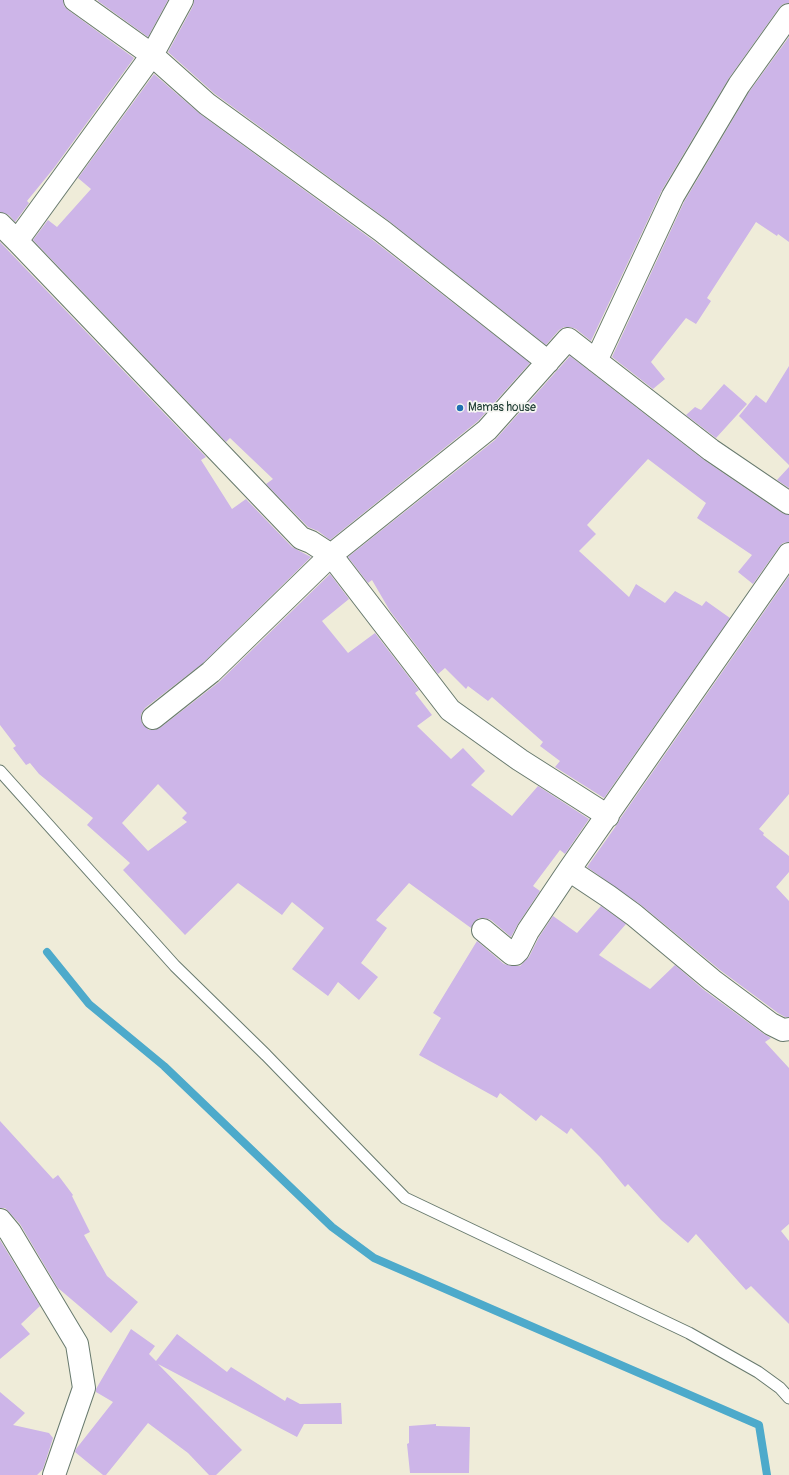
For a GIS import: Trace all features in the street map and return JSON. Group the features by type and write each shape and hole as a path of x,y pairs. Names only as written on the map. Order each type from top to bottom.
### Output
{"street":[{"path":"75,0 152,55 207,104 382,231 548,362"},
{"path":"17,240 152,55 182,0"},
{"path":"596,361 673,196 739,85 789,14"},
{"path":"0,224 17,240 301,538 311,542 331,555 450,710 520,760 608,816"},
{"path":"153,718 211,672 331,555 487,430 568,339 711,450 789,502"},
{"path":"483,930 512,954 515,954 518,951 528,931 569,870 789,554"},
{"path":"569,870 634,915 712,980 777,1028 783,1030 789,1029"},
{"path":"0,1220 10,1232 77,1344 84,1388 54,1475"}],"lane":[{"path":"0,771 174,966 266,1055 405,1198 689,1333 758,1372 780,1388 789,1398"}],"building":[{"path":"0,0 63,0 64,6 68,10 134,58 54,168 27,201 29,203 15,222 9,215 0,212"},
{"path":"98,0 168,0 148,37"},
{"path":"194,0 789,0 789,3 783,4 779,8 729,78 662,190 591,341 576,329 564,327 559,330 546,345 389,221 215,94 168,52 193,6"},
{"path":"789,37 789,242 756,222 707,298 711,301 696,324 686,318 651,362 665,379 653,389 612,357 684,202 749,92"},
{"path":"154,74 200,114 374,241 530,363 478,421 330,540 318,531 308,527 266,484 273,479 230,438 226,442 33,240 48,220 57,227 91,189 78,178"},
{"path":"0,242 206,457 201,460 232,509 246,499 292,547 311,557 203,663 145,708 141,714 143,725 149,730 160,728 219,682 330,574 349,599 322,621 348,653 375,633 419,690 415,693 432,715 417,726 451,759 463,748 485,771 471,785 512,816 538,786 589,819 565,854 560,850 533,886 540,891 511,937 491,920 485,918 479,918 474,922 471,928 409,883 376,920 387,928 361,963 378,977 359,1000 338,982 328,996 292,969 324,928 292,902 282,915 238,883 185,935 123,870 130,863 87,825 93,818 39,774 30,763 26,765 13,748 16,746 0,725","holes":["158,784 187,813 182,818 187,822 148,851 122,823"]},
{"path":"570,356 704,460 782,513 789,515 789,542 783,543 779,547 753,584 738,572 752,555 697,518 706,503 648,459 587,525 596,534 579,551 629,597 636,584 665,603 675,591 702,606 706,601 730,618 604,798 555,767 560,761 540,746 543,742 492,697 488,701 468,686 466,689 445,668 438,674 390,611 372,580 368,583 348,557 495,440"},
{"path":"789,366 789,465 739,416 756,395 766,403"},
{"path":"724,384 747,404 716,438 686,415 695,407 701,410"},
{"path":"789,467 789,488 777,480"},
{"path":"789,576 789,794 759,829 764,833 763,835 789,856 789,872 776,887 789,901 789,1017 785,1017 720,970 641,905 587,867"},
{"path":"601,906 626,924 599,955 650,989 675,965 704,990 771,1038 765,1042 789,1068 789,1224 781,1231 789,1241 789,1324 751,1286 746,1290 696,1234 688,1243 661,1220 628,1184 625,1187 600,1157 571,1128 567,1134 541,1115 536,1121 500,1093 497,1098 419,1055 441,1018 433,1013 477,941 504,964 520,966 529,957 539,937 553,916 577,933"},
{"path":"0,1121 53,1179 58,1175 73,1195 72,1196 90,1232 84,1235 107,1276 138,1302 111,1333 58,1288 20,1224 5,1208 0,1208"},
{"path":"0,1240 40,1306 21,1324 30,1334 0,1359"},
{"path":"131,1329 155,1346 149,1354 156,1361 177,1334 227,1372 231,1367 285,1401 287,1397 300,1404 341,1403 342,1424 304,1424 297,1437 158,1364 242,1450 216,1475 209,1475 188,1453 148,1423 106,1475 103,1475 75,1452 113,1402 96,1392 96,1389"},
{"path":"0,1392 25,1413 13,1425 49,1433 53,1438 43,1469 37,1475 0,1475"},
{"path":"436,1424 436,1426 470,1427 469,1473 410,1473 407,1444 409,1443 409,1426"}],"waterway":[{"path":"47,952 89,1004 164,1066 332,1227 374,1258 759,1425 767,1475"}],"place":[{"name":"Mamas house","path":"460,408"}]}
